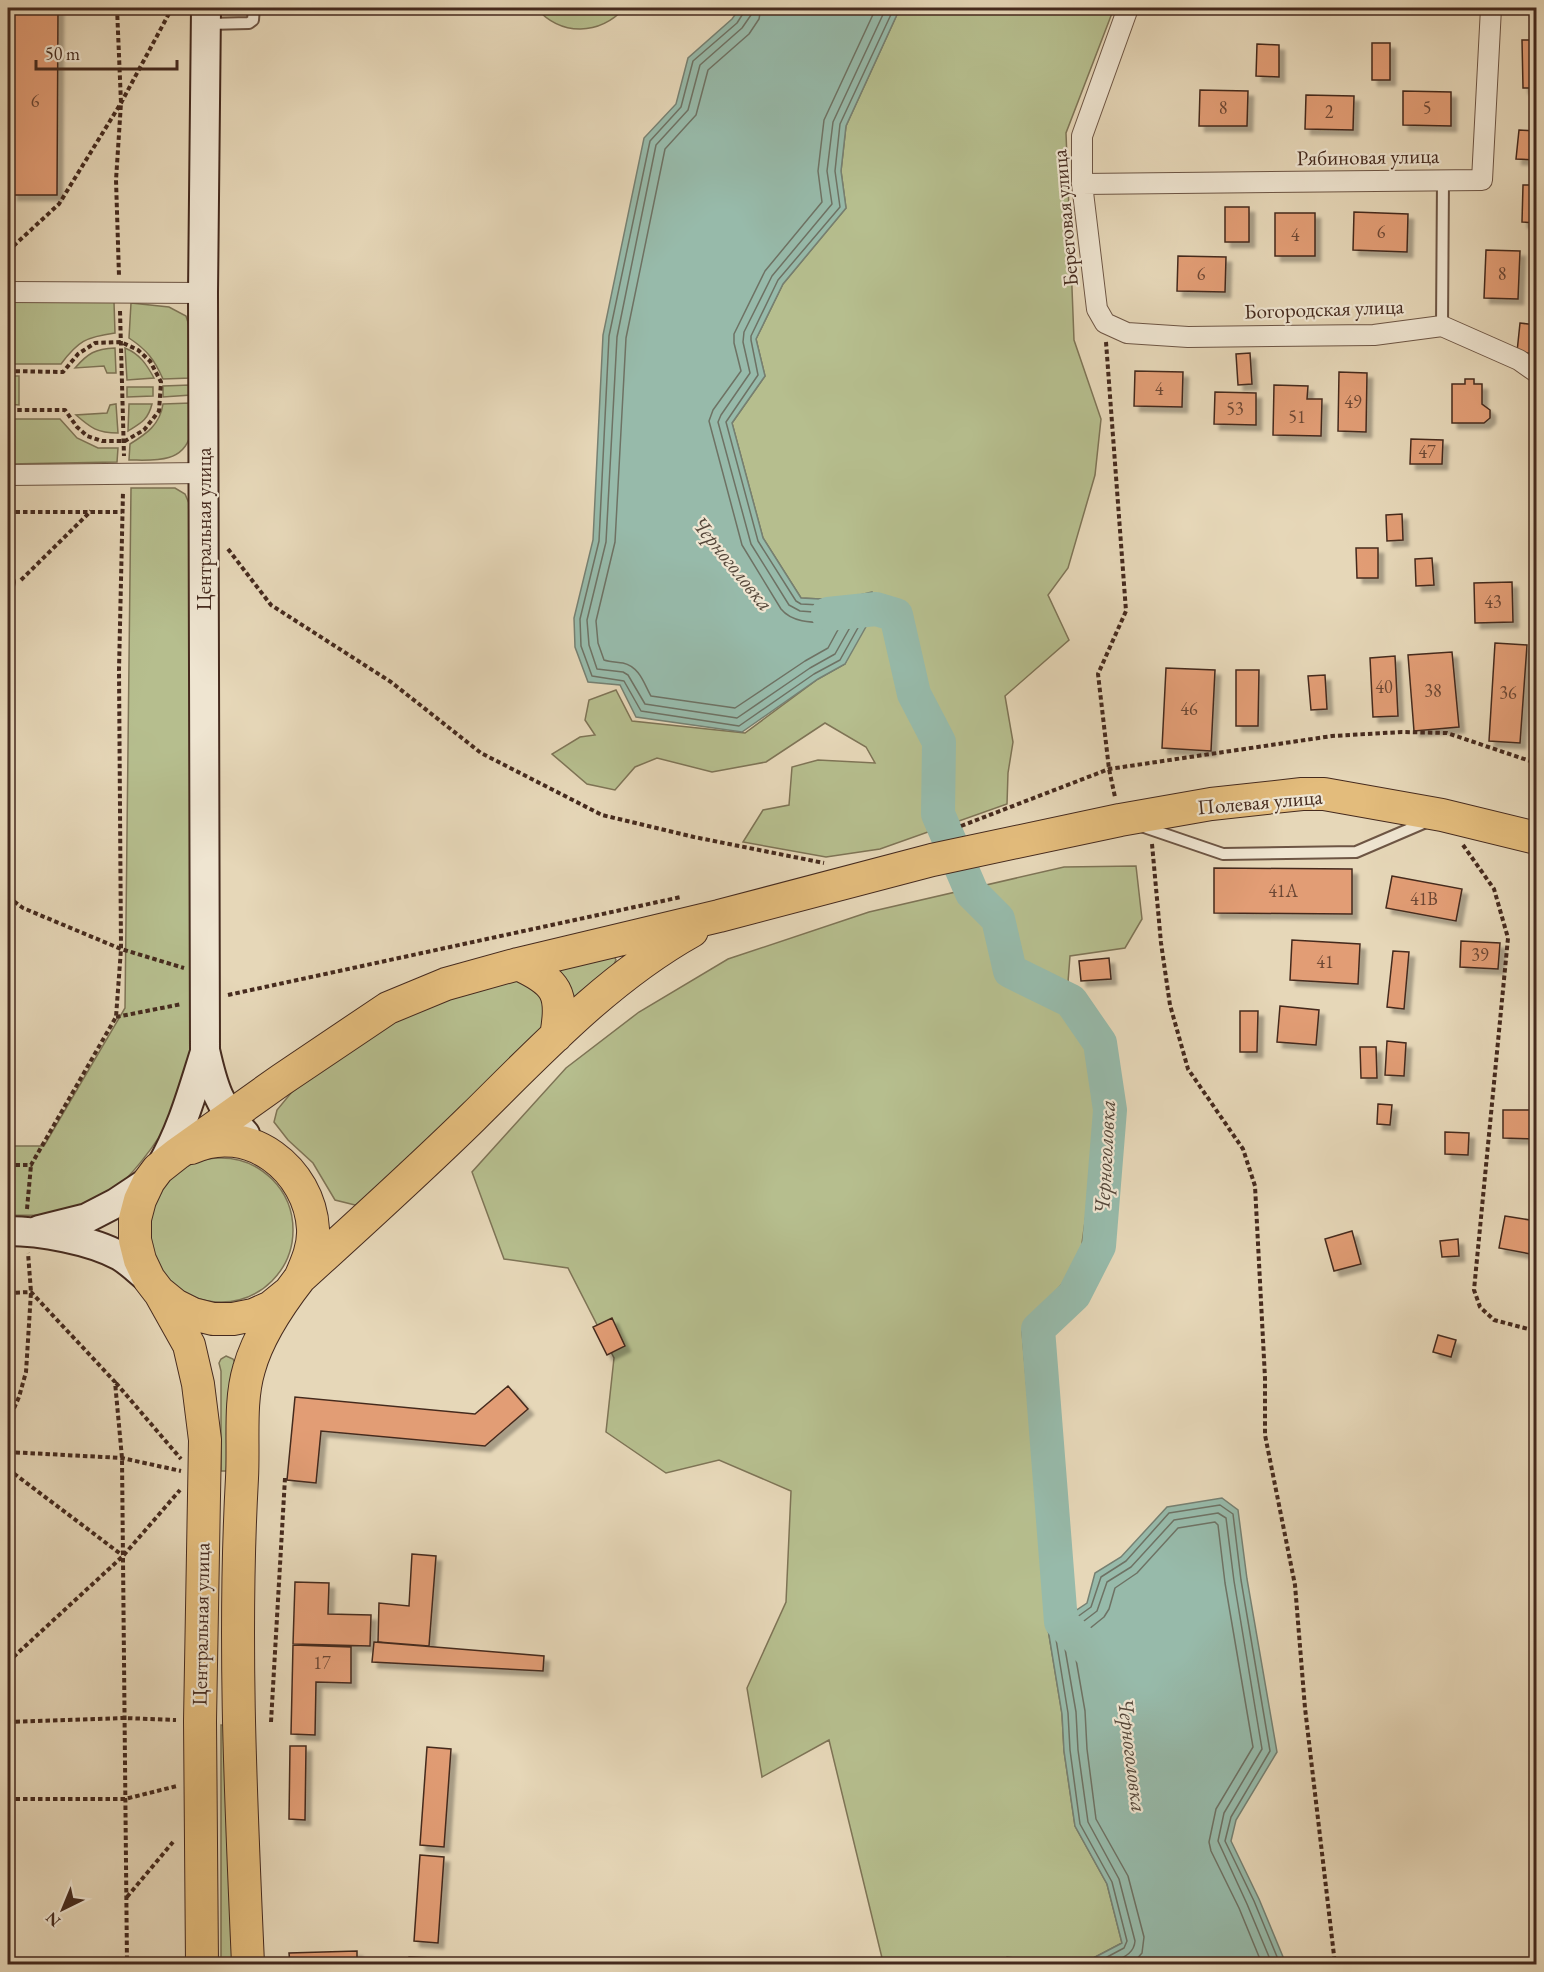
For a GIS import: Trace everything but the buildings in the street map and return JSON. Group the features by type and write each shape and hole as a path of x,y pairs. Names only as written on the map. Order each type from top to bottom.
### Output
{"main road":[{"name":"Полевая улица","path":"718,916 932,860 1120,820 1211,804 1317,794 1442,814 1536,838"},
{"path":"718,916 668,944 621,978 556,1036 427,1162 271,1307 253,1315 233,1319 213,1319 193,1314 175,1305 154,1285 140,1260 135,1240 135,1219 140,1200 162,1168 281,1080 388,1008 447,984 518,964 718,916"},
{"path":"518,964 542,975 554,990 560,1013 556,1036"},
{"path":"162,1168 197,1145 219,1141 241,1143 263,1150 284,1164 300,1183 310,1206 314,1231 310,1256 293,1286"},
{"name":"Центральная улица","path":"154,1285 189,1345 198,1384 205,1440 200,1721 202,1965"},
{"name":"Центральная улица","path":"248,1965 238,1721 240,1509 245,1391 248,1370 257,1346 293,1286"}],"street":[{"name":"Береговая улица","path":"1105,323 1097,309 1082,184 1082,136 1128,8"},
{"name":"Рябиновая улица","path":"1082,184 1482,180 1491,8"},
{"name":"Центральная улица","path":"205,1050 203,293 206,16"},
{"path":"8,292 203,293"},
{"name":"Богородская улица","path":"1105,323 1127,333 1188,337 1374,335 1442,326"},
{"path":"1442,326 1519,360 1536,372"},
{"path":"8,475 203,473"},
{"path":"205,1050 214,1085 230,1118 263,1150"},
{"path":"24,1231 87,1218 116,1203 162,1168 186,1116 205,1050"},
{"path":"24,1231 93,1245 111,1252 120,1256 154,1285"}],"lane":[{"path":"206,16 249,23 253,20 255,8"},
{"path":"1442,326 1443,180"},
{"path":"1120,820 1223,855 1356,852 1442,814"}],"path":[{"path":"8,1422 19,1397 26,1371 31,1292 24,1231 31,1165 116,1017 121,949 119,670 125,441 116,180 121,104 117,8"},
{"path":"8,251 60,204 121,104 172,8"},
{"path":"1105,323 1126,611 1098,674 1109,769 1120,820"},
{"path":"8,371 63,372 78,354 95,343 121,342 138,350 150,361 160,382 159,411 144,430 125,441 102,441 87,436 77,427 65,410 8,410"},
{"path":"11,584 91,511"},
{"path":"8,512 122,512"},
{"path":"227,548 271,605 391,682 481,753 602,815 694,837 828,863"},
{"path":"1442,814 1494,889 1508,938 1474,1290 1480,1307 1494,1320 1536,1331"},
{"path":"1151,830 1155,885 1170,1005 1188,1069 1243,1149 1255,1186 1265,1378 1265,1436 1295,1585 1305,1708 1335,1965"},
{"path":"8,897 23,908 121,949 205,975"},
{"path":"8,1165 31,1165"},
{"path":"8,1293 31,1292 115,1382 186,1466"},
{"path":"115,1382 122,1458 127,1965"},
{"path":"8,1452 122,1458 183,1472"},
{"path":"8,1470 123,1556"},
{"path":"271,1722 285,1478"},
{"path":"8,1662 123,1556 186,1482"},
{"path":"8,1722 124,1718 180,1720"},
{"path":"8,1799 125,1799 183,1784"},
{"path":"127,1897 173,1842"}],"shaded area":[{"path":"536,8 625,8 604,23 592,28 581,29 557,24"},
{"path":"900,8 1114,8 1066,133 1074,340 1101,419 1095,475 1068,568 1048,595 1069,640 1005,696 1013,742 1008,773 1007,804 880,849 826,857 743,842 763,810 789,805 792,767 818,760 875,763 866,747 825,723 766,762 712,772 657,758 635,767 615,790 587,784 552,754 580,737 595,735 585,720 589,700 616,690 632,721 745,733 818,679 845,664 872,593 840,600 801,598 763,538 732,423 765,376 756,339 783,284 846,208 841,171 846,126"},
{"path":"8,301 114,302 115,333 84,341 61,364 8,364"},
{"path":"131,303 169,307 186,316 191,332 191,378 163,379 149,355 129,338"},
{"path":"115,348 116,373 107,373 104,366 75,368 92,353"},
{"path":"125,348 142,360 154,378 127,380"},
{"path":"8,376 19,376 19,405 8,404"},
{"path":"190,385 191,395 163,397 163,386"},
{"path":"127,387 153,387 153,396 127,397"},
{"path":"191,403 191,432 186,445 180,452 156,460 129,460 130,444 155,423 163,404"},
{"path":"116,404 118,433 95,429 76,415 107,413 110,405"},
{"path":"129,404 152,404 146,417 128,431"},
{"path":"8,419 60,419 77,438 98,448 118,448 117,462 8,464"},
{"path":"131,488 175,488 185,494 191,508 191,1050 180,1094 169,1121 141,1162 117,1187 93,1205 73,1212 52,1215 8,1215 8,1146 44,1146 125,1008"},
{"path":"1136,866 1142,919 1125,948 1070,956 1068,982 1087,1002 1086,1032 1097,1108 1095,1152 1079,1264 1022,1331 1048,1629 1062,1714 1064,1751 1075,1826 1107,1884 1122,1943 1082,1964 1059,1964 1007,1957 1000,1964 886,1964 883,1962 829,1740 762,1777 747,1688 786,1602 791,1491 719,1460 666,1473 606,1432 614,1358 568,1268 504,1259 472,1172 566,1068 639,1012 728,959 869,912 1064,867"},
{"path":"614,956 616,960 612,968 570,1007 551,969"},
{"path":"522,976 545,995 549,1027 371,1201 355,1205 335,1200 313,1163 288,1140 274,1122 277,1110 291,1093 335,1057 431,1001"},
{"path":"221,1158 249,1164 272,1179 287,1202 293,1230 287,1258 272,1281 249,1296 221,1302 193,1296 170,1281 155,1258 149,1230 155,1202 170,1179 193,1164"},
{"path":"226,1356 233,1359 236,1365 235,1471 221,1471 221,1371 219,1363"},
{"path":"221,1725 234,1726 235,1964 221,1964"}],"water":[{"path":"740,8 900,8 846,126 841,171 846,208 783,284 756,339 765,376 732,423 763,538 801,598 840,600 872,592 876,609 845,664 818,679 742,732 636,717 620,685 588,682 575,647 574,618 593,540 603,335 644,138 676,104 688,58 732,19"},
{"path":"1222,1498 1238,1510 1247,1579 1277,1752 1236,1820 1231,1841 1259,1899 1286,1964 1082,1964 1122,1943 1107,1884 1075,1826 1064,1751 1062,1714 1048,1629 1087,1603 1095,1573 1121,1557 1167,1507"}],"waterway":[{"name":"Черноголовка","path":"828,614 876,609 896,615 914,694 939,742 938,814 972,893 998,919 1010,971 1071,1001 1100,1043 1110,1110 1099,1246 1074,1295 1038,1329 1061,1622 1094,1655"}]}
